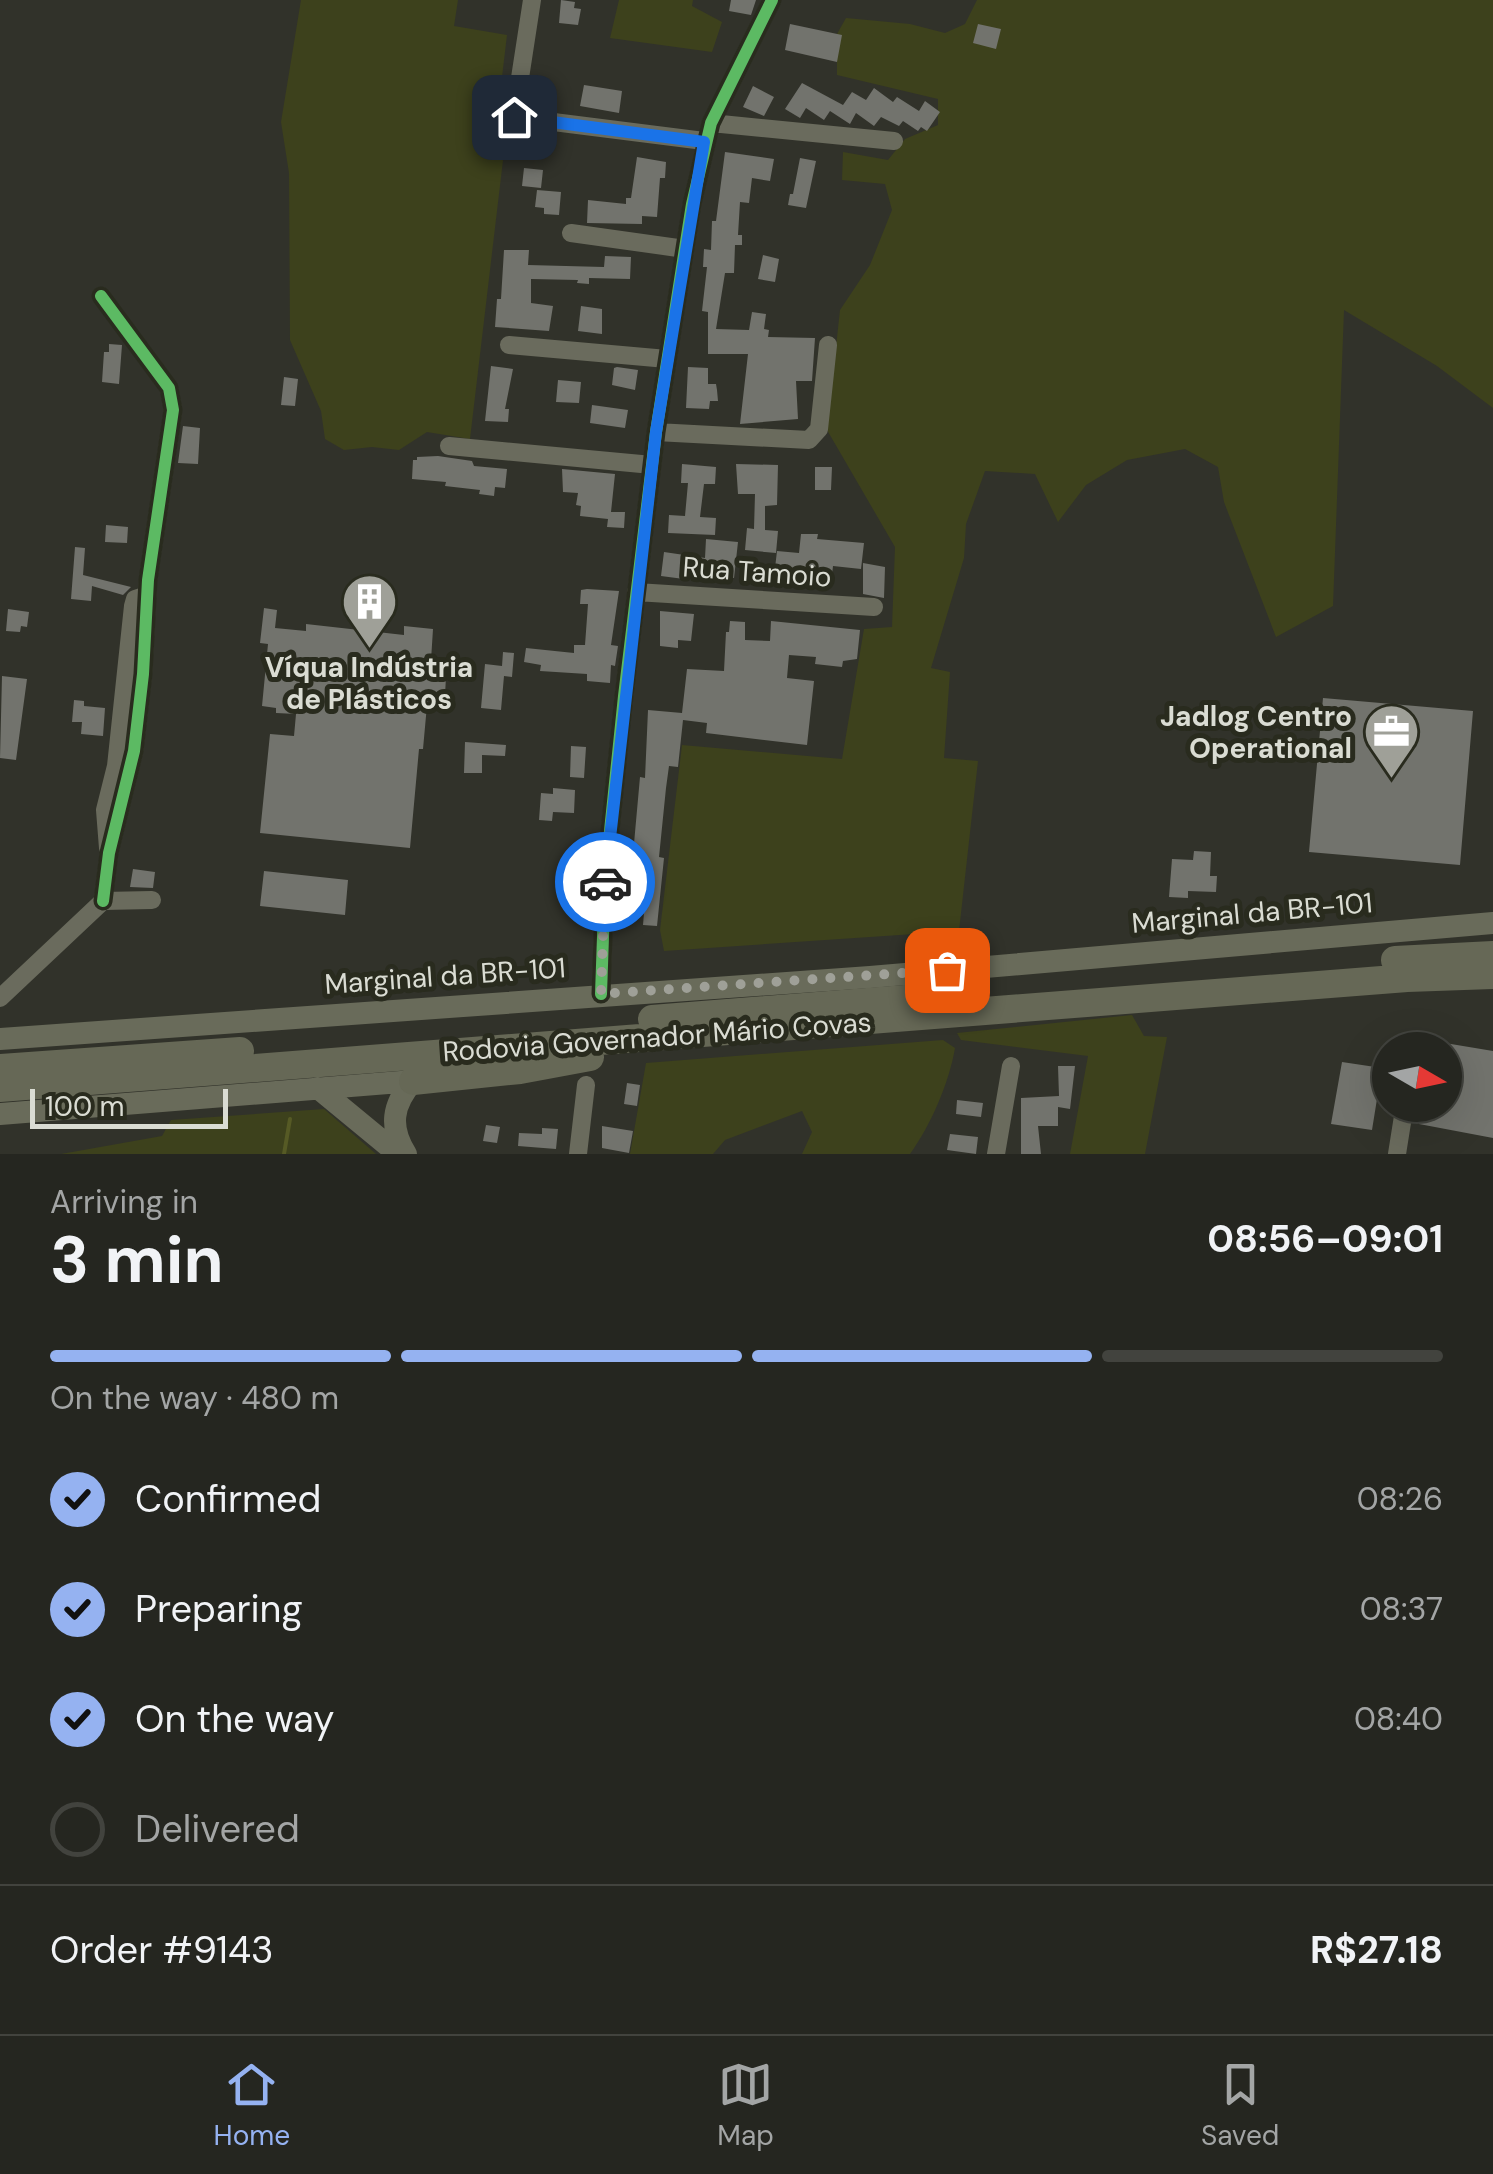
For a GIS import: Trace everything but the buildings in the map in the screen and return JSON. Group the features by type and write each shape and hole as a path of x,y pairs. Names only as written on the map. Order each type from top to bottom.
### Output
{"highway":[{"name":"Rodovia Governador Mário Covas","path":"0,1068 1493,955"},
{"name":"Rodovia Governador Mário Covas","path":"0,1088 1408,978 1493,975"},
{"path":"413,1081 563,1063 698,1034"}],"main road":[{"name":"Marginal da BR-101","path":"0,1039 852,978 1493,923"},
{"path":"0,1114 413,1081"},
{"path":"406,1154 396,1138 395,1111 400,1095 413,1081"},
{"path":"318,1088 398,1154"}],"street":[{"path":"532,0 514,117 704,142"},
{"path":"601,994 609,832 636,592 685,249 704,142 772,0"},
{"path":"711,123 894,141"},
{"path":"571,233 685,249"},
{"path":"0,998 103,902 109,853 104,810 116,766 135,599 148,595 172,397 101,296"},
{"path":"508,345 667,359"},
{"path":"656,432 809,440 819,429 828,345"},
{"path":"449,446 652,465"},
{"name":"Rua Tamoio","path":"636,592 874,607"},
{"path":"103,902 152,900"},
{"path":"996,1154 1011,1066"},
{"path":"578,1154 586,1085"},
{"path":"1397,1154 1402,1122"}],"green space":[{"path":"301,0 458,0 454,26 507,35 497,119 506,135 470,439 427,432 399,450 344,450 325,439 321,411 290,340 289,173 281,122"},
{"path":"619,0 693,0 692,6 722,22 712,52 610,38"},
{"path":"977,0 1493,0 1493,408 1437,366 1344,310 1333,606 1276,637 1224,502 1218,467 1185,449 1127,460 1086,485 1058,522 1035,474 985,471 966,524 964,558 931,668 950,672 944,758 978,761 959,931 664,951 660,930 682,745 842,759 864,629 892,627 895,547 827,430 840,310 870,265 892,210 885,184 842,180 843,152 888,160 905,139 938,125 938,99 837,75 837,34 846,18 910,24 945,33 965,24"},
{"path":"1132,1015 1144,1036 1167,1037 1145,1154 1070,1154 1088,1056 961,1040 957,1033"},
{"path":"943,1040 955,1048 944,1089 910,1154 802,1154 812,1132 802,1111 725,1140 713,1154 630,1154 646,1063"},
{"path":"324,1109 376,1154 61,1154 162,1136 171,1120"}],"waterway":[{"path":"284,1154 290,1119"}],"cycle path":[{"path":"601,994 605,879 624,696 656,432 692,204 711,123 772,0"},
{"path":"101,296 169,388 173,410 148,580 134,751 109,853 103,901"}],"way so far":[{"path":"605,882 601,994 947,970"}],"place":[{"name":"Víqua Indústria de Plásticos","path":"369,650"},
{"name":"Jadlog Centro Operational","path":"1391,781"}],"route":[{"path":"514,117 704,142 656,432 605,882"}]}
